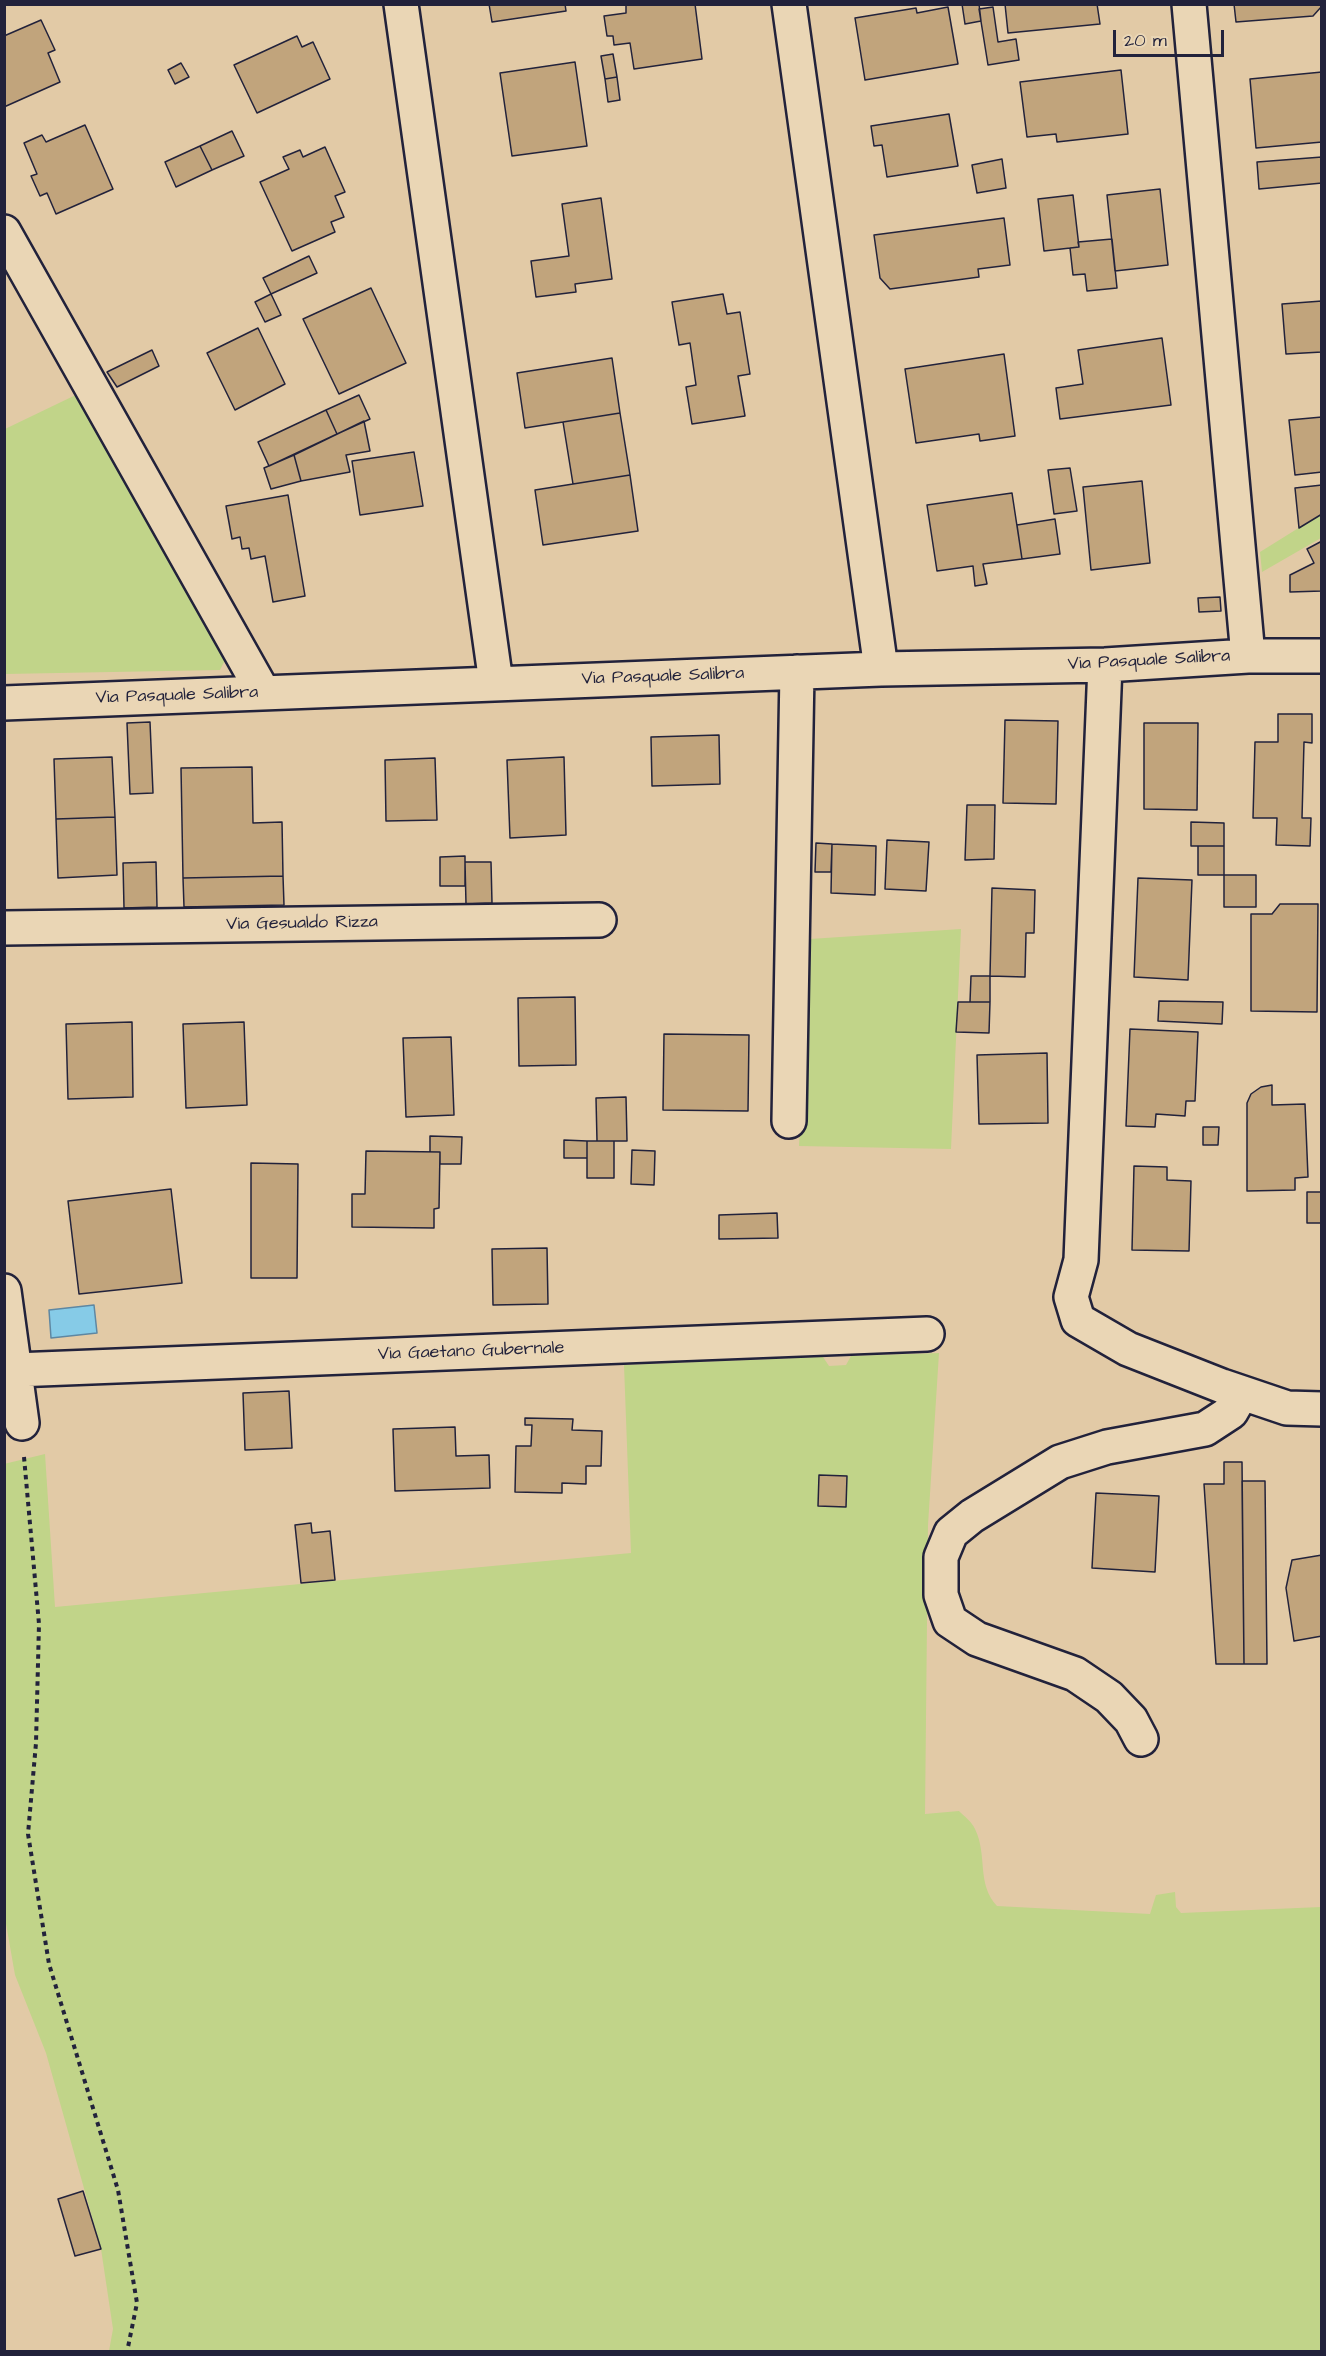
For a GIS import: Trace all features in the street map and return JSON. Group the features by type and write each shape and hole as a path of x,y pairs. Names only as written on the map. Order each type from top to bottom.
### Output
{"street":[{"path":"401,4 496,683"},
{"path":"789,4 881,669"},
{"path":"1189,4 1248,656"},
{"path":"4,232 263,692"},
{"name":"Via Pasquale Salibra","path":"4,703 881,669 1105,665 1248,656 1322,656"},
{"path":"1105,665 1081,1260 1071,1297 1078,1320 1128,1349 1287,1408 1322,1409"},
{"path":"789,1121 797,672"},
{"name":"Via Gesualdo Rizza","path":"4,928 599,920"},
{"path":"4,1291 21,1423"},
{"name":"Via Gaetano Gubernale","path":"15,1370 927,1334"},
{"path":"1141,1739 1131,1720 1109,1697 1075,1674 977,1639 951,1621 941,1595 941,1557 951,1533 972,1516 1060,1462 1107,1447 1205,1429 1231,1412 1242,1393"}],"path":[{"path":"21,1423 39,1624 36,1743 28,1834 49,1964 118,2190 136,2303 127,2352"}],"green space":[{"path":"84,391 226,658 220,670 5,674 5,429"},
{"path":"1321,514 1321,538 1262,572 1260,552"},
{"path":"961,929 951,1149 799,1146 810,939"},
{"path":"939,1353 928,1525 925,1814 959,1811 972,1824 979,1839 984,1879 997,1906 1150,1914 1156,1895 1175,1892 1176,1907 1181,1913 1321,1907 1321,2351 109,2351 113,2329 101,2249 46,2053 15,1975 5,1918 4,1464 45,1454 55,1607 631,1553 624,1365 823,1357 829,1366 846,1365 851,1356"}],"water":[{"path":"94,1305 97,1333 51,1338 49,1310"}],"building":[{"path":"489,4 565,4 566,11 492,22"},
{"path":"695,4 702,59 634,69 630,43 614,45 613,36 607,36 604,16 626,13 626,5"},
{"path":"962,4 979,4 981,21 965,24"},
{"path":"1005,4 1097,4 1100,24 1008,33"},
{"path":"1234,4 1322,4 1322,6 1313,16 1236,22"},
{"path":"948,7 958,64 865,80 855,18 916,8 917,13"},
{"path":"993,7 998,42 1016,39 1019,60 988,65 979,9"},
{"path":"41,20 55,50 48,53 60,82 4,107 4,36"},
{"path":"297,36 302,47 313,42 330,79 257,113 234,65"},
{"path":"613,54 617,77 605,79 601,56"},
{"path":"575,62 587,146 512,156 500,73"},
{"path":"181,63 189,77 175,84 168,70"},
{"path":"1121,70 1128,134 1057,142 1056,134 1027,137 1020,82"},
{"path":"1322,72 1322,142 1256,148 1250,79"},
{"path":"617,77 620,100 608,102 605,79"},
{"path":"949,114 958,166 887,177 882,145 874,146 871,126"},
{"path":"85,125 113,189 56,214 47,193 40,196 31,176 37,174 24,143 42,135 46,142"},
{"path":"232,131 244,156 212,170 200,146"},
{"path":"200,146 212,170 176,187 165,162"},
{"path":"325,147 345,192 335,196 344,217 331,222 335,232 292,251 260,182 289,169 283,157 300,150 303,157"},
{"path":"1322,157 1322,183 1259,189 1257,162"},
{"path":"1002,159 1006,188 977,193 972,165"},
{"path":"1160,189 1168,265 1115,271 1107,195"},
{"path":"1073,195 1079,247 1044,251 1038,199"},
{"path":"601,198 612,279 575,284 576,292 536,297 531,261 569,256 562,204"},
{"path":"1004,218 1010,265 978,269 979,277 890,289 880,278 874,235"},
{"path":"1112,239 1117,288 1087,291 1085,274 1073,275 1070,248 1079,247 1078,242"},
{"path":"309,256 317,273 271,294 263,278"},
{"path":"371,288 406,363 339,394 303,319"},
{"path":"271,294 281,315 265,322 255,302"},
{"path":"723,294 727,314 740,312 750,374 738,376 745,416 692,424 686,387 696,385 690,343 679,345 672,302"},
{"path":"1322,301 1322,352 1286,354 1282,304"},
{"path":"258,328 285,384 235,410 207,353"},
{"path":"1162,338 1171,405 1060,419 1056,388 1083,384 1078,350"},
{"path":"152,350 159,366 117,387 107,372"},
{"path":"1004,354 1015,436 980,441 979,434 916,443 905,369"},
{"path":"612,358 620,413 525,428 517,373"},
{"path":"359,395 370,419 337,434 326,410"},
{"path":"326,410 337,434 269,466 258,442"},
{"path":"620,413 630,475 573,484 563,422"},
{"path":"1322,417 1322,472 1295,475 1289,420"},
{"path":"364,421 370,451 346,455 350,472 301,481 294,455"},
{"path":"414,452 423,506 360,515 352,461"},
{"path":"294,455 301,481 271,489 264,468"},
{"path":"1070,468 1077,511 1054,514 1048,470"},
{"path":"630,475 638,531 543,545 535,490"},
{"path":"1142,481 1150,563 1091,570 1083,487"},
{"path":"1322,485 1322,514 1299,528 1295,488"},
{"path":"1012,493 1022,559 983,564 987,584 975,586 973,566 937,571 927,505"},
{"path":"288,495 305,596 273,602 265,556 251,559 249,548 242,549 240,537 232,539 226,506"},
{"path":"1055,519 1060,554 1022,559 1017,525"},
{"path":"1322,541 1322,591 1290,592 1290,575 1314,563 1307,549"},
{"path":"1220,597 1221,611 1199,612 1198,598"},
{"path":"1278,714 1312,714 1312,743 1304,742 1302,818 1311,818 1310,846 1276,845 1277,818 1253,818 1255,742 1278,742"},
{"path":"1005,720 1058,721 1056,804 1003,803"},
{"path":"150,722 153,793 130,794 127,723"},
{"path":"1144,723 1198,723 1197,810 1144,809"},
{"path":"719,735 720,784 652,786 651,737"},
{"path":"112,757 115,817 56,819 54,759"},
{"path":"564,757 566,835 510,838 507,760"},
{"path":"435,758 437,820 386,821 385,760"},
{"path":"252,767 253,823 282,822 283,876 183,878 181,768"},
{"path":"967,805 995,805 994,859 965,860"},
{"path":"115,817 117,875 58,878 56,819"},
{"path":"1191,822 1224,823 1224,846 1191,846"},
{"path":"887,840 929,842 926,891 885,889"},
{"path":"816,843 832,844 831,872 815,872"},
{"path":"832,844 876,846 875,895 831,893"},
{"path":"1198,846 1224,846 1224,875 1198,875"},
{"path":"465,856 465,886 440,886 440,857"},
{"path":"156,862 157,907 124,908 123,863"},
{"path":"465,862 491,862 492,903 466,904"},
{"path":"1224,875 1256,875 1256,907 1224,907"},
{"path":"283,876 284,905 184,907 183,878"},
{"path":"1138,878 1192,880 1188,980 1134,977"},
{"path":"992,888 1035,890 1034,933 1026,933 1025,977 990,976"},
{"path":"1280,904 1318,904 1317,1012 1251,1011 1251,914 1272,914"},
{"path":"971,976 990,976 990,1002 970,1002"},
{"path":"575,997 576,1065 519,1066 518,998"},
{"path":"1159,1001 1223,1002 1222,1024 1158,1021"},
{"path":"958,1002 990,1002 989,1033 956,1032"},
{"path":"132,1022 133,1097 68,1099 66,1024"},
{"path":"244,1022 247,1105 186,1108 183,1024"},
{"path":"1130,1029 1198,1032 1195,1101 1186,1101 1185,1116 1156,1114 1155,1127 1126,1126"},
{"path":"664,1034 749,1035 748,1111 663,1110"},
{"path":"451,1037 454,1115 406,1117 403,1038"},
{"path":"1047,1053 1048,1123 979,1124 977,1055"},
{"path":"1272,1085 1272,1105 1305,1104 1308,1177 1295,1178 1295,1190 1247,1191 1247,1103 1251,1094 1261,1087"},
{"path":"626,1097 627,1141 597,1141 596,1098"},
{"path":"1203,1127 1219,1127 1218,1145 1203,1145"},
{"path":"430,1136 462,1137 461,1164 440,1164 440,1152 430,1152"},
{"path":"564,1140 587,1141 587,1158 564,1158"},
{"path":"587,1141 614,1141 614,1178 587,1178"},
{"path":"632,1150 655,1151 654,1185 631,1184"},
{"path":"366,1151 440,1152 439,1208 434,1209 434,1228 352,1227 352,1194 365,1194"},
{"path":"251,1163 298,1164 297,1278 251,1278"},
{"path":"1134,1166 1167,1167 1167,1180 1191,1181 1189,1251 1132,1250"},
{"path":"171,1189 182,1283 79,1294 68,1201"},
{"path":"1307,1192 1322,1192 1322,1223 1307,1223"},
{"path":"777,1213 778,1238 719,1239 719,1215"},
{"path":"547,1248 548,1304 493,1305 492,1249"},
{"path":"289,1391 292,1448 245,1450 243,1393"},
{"path":"525,1418 573,1419 572,1430 602,1431 601,1466 586,1466 586,1484 562,1483 562,1493 515,1492 516,1446 531,1446 532,1425 525,1425"},
{"path":"455,1427 456,1456 489,1455 490,1488 395,1491 393,1429"},
{"path":"1224,1462 1242,1462 1244,1664 1216,1664 1204,1484 1224,1484"},
{"path":"819,1475 847,1476 846,1507 818,1506"},
{"path":"1242,1481 1265,1481 1267,1664 1244,1664"},
{"path":"1096,1493 1159,1496 1155,1572 1092,1568"},
{"path":"311,1523 312,1533 330,1531 335,1580 301,1583 295,1525"},
{"path":"1322,1555 1322,1636 1294,1641 1286,1588 1292,1560"},
{"path":"83,2191 101,2249 75,2256 58,2199"}]}
